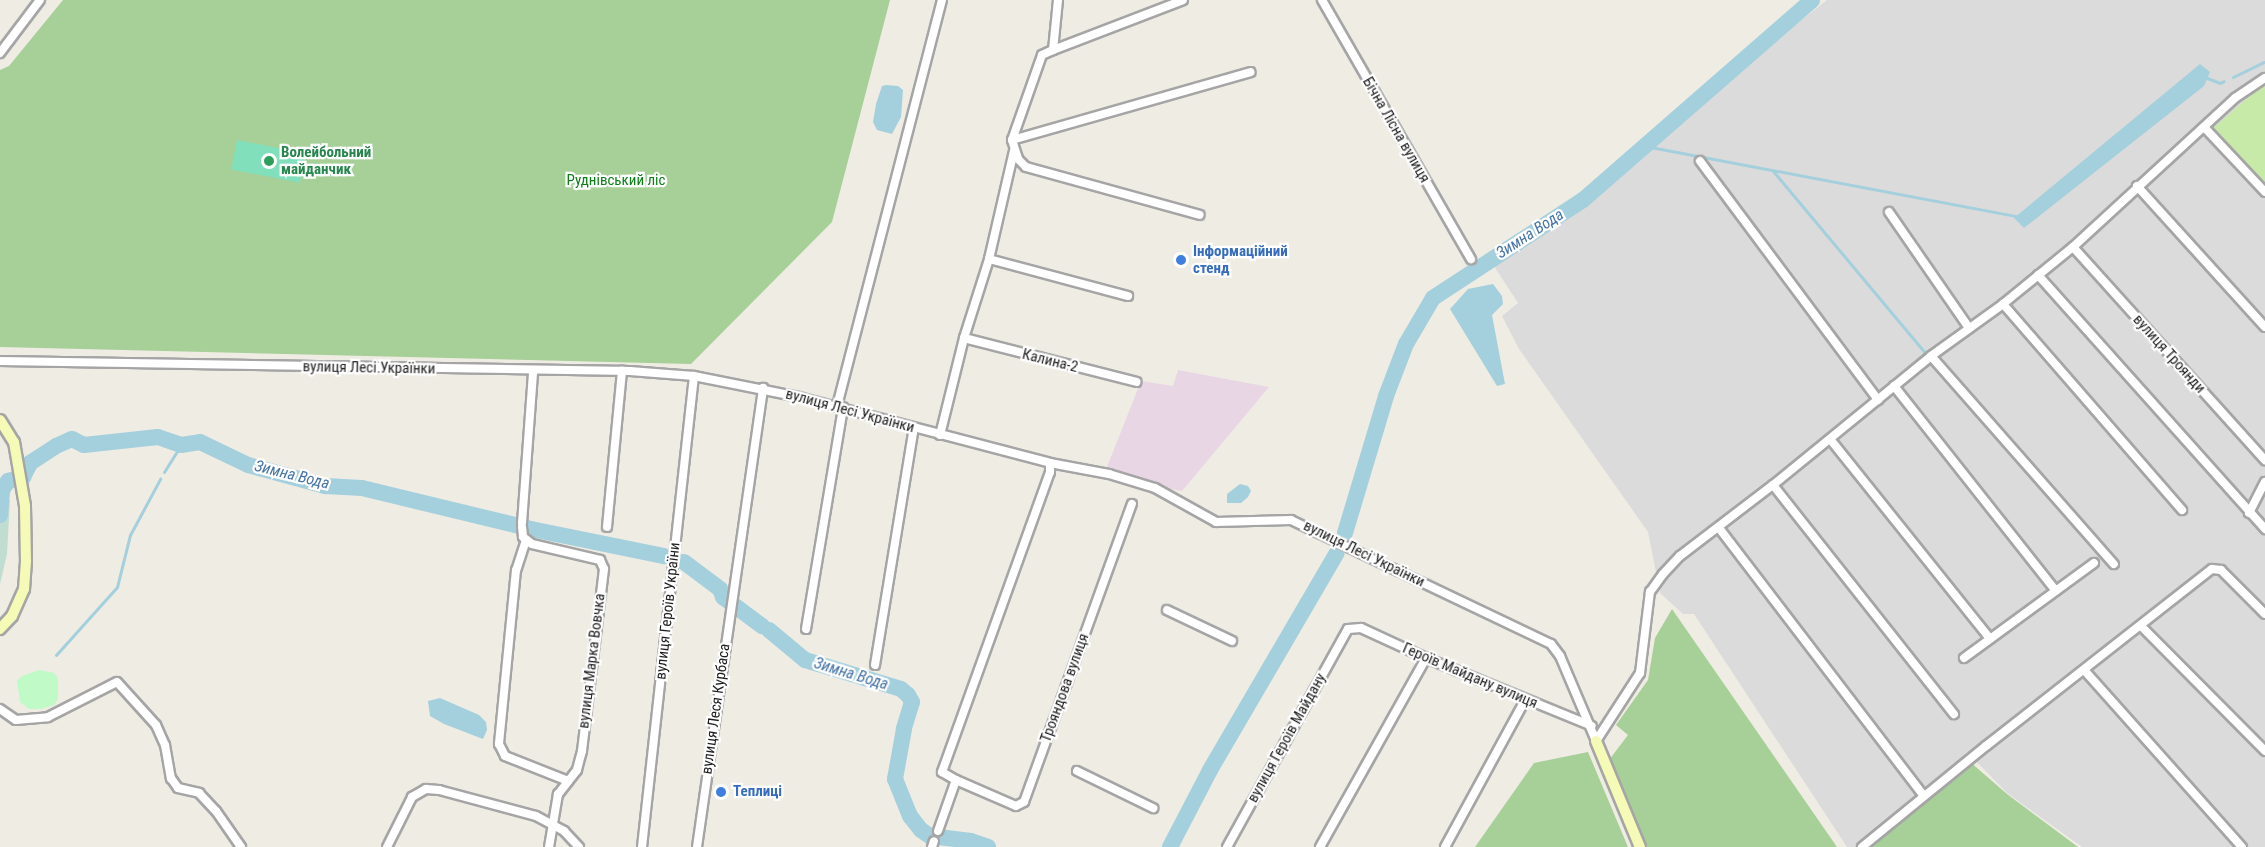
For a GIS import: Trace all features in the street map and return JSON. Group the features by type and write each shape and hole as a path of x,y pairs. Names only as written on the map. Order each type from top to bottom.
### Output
{"street":[{"path":"0,53 40,0"},
{"path":"806,629 840,407 942,0"},
{"path":"1053,50 1058,0"},
{"path":"940,435 964,338 989,259 1016,137 1042,55 1183,0"},
{"name":"Бічна Лісна вулиця","path":"1322,0 1471,260"},
{"path":"1016,137 1251,72"},
{"path":"1640,847 1596,741 1640,673 1650,592 1680,556 1719,528 1931,356 2003,304 2073,247 2235,98 2265,78"},
{"path":"2204,127 2265,192"},
{"path":"1014,152 1026,167 1200,215"},
{"path":"1700,161 1878,400"},
{"path":"2137,186 2265,327"},
{"path":"1888,212 1969,328"},
{"name":"вулиця Троянди","path":"2073,247 2265,460"},
{"path":"989,259 1128,296"},
{"path":"2038,275 2265,529"},
{"path":"2003,304 2182,510"},
{"name":"Калина-2","path":"964,338 1136,382"},
{"path":"1931,356 2114,564"},
{"name":"вулиця Лесі Українки","path":"0,361 533,372 622,371 694,376 763,388 1050,463 1109,474 1155,488 1216,522 1291,520 1551,644 1560,656 1592,726 1596,741"},
{"path":"607,527 622,371"},
{"path":"533,372 522,525 523,537 526,540 516,570 499,744 505,756 568,780"},
{"name":"вулиця Героїв України","path":"642,847 694,376"},
{"path":"1894,386 2056,591"},
{"name":"вулиця Леся Курбаса","path":"697,847 763,388"},
{"path":"0,420 14,442 23,497 26,561 24,589 12,616 0,629"},
{"path":"874,665 914,428"},
{"path":"1830,439 1990,639"},
{"path":"938,831 956,780 942,772 1050,472 1050,463"},
{"path":"2249,513 2265,482"},
{"path":"1773,485 1954,714"},
{"name":"Трояндова вулиця","path":"956,780 1016,806 1024,802 1132,504"},
{"path":"1719,528 1924,796"},
{"name":"вулиця Марка Вовчка","path":"526,540 532,544 600,560 604,569 582,751 577,770 558,794 549,847"},
{"path":"1964,658 2094,563"},
{"path":"1862,847 2212,569 2221,570 2265,614"},
{"path":"1167,610 1232,641"},
{"path":"2141,626 2265,751"},
{"name":"Героїв Майдану вулиця","path":"1347,629 1361,628 1525,700 1592,726"},
{"name":"вулиця Героїв Майдану","path":"1227,847 1347,629"},
{"path":"1320,847 1426,658"},
{"path":"2085,671 2242,847"},
{"path":"0,709 16,720 48,717 117,682 156,725 165,745 171,778 178,788 199,793 216,811 240,847"},
{"path":"1445,847 1525,700"},
{"path":"1077,771 1153,808"},
{"path":"387,847 412,797 426,789 439,790 520,810 553,823 579,847"}],"shaded area":[{"path":"1827,0 2265,0 2265,847 2082,847 2007,793 1971,756 1858,847 1847,847 1694,614 1683,614 1660,593 1648,532 1519,349 1502,316 1518,303 1492,263"},
{"path":"1178,370 1269,387 1182,491 1142,484 1105,472 1141,381 1173,386"}],"green space":[{"name":"Руднівський ліс","path":"63,0 890,0 832,222 691,364 0,347 0,70 9,66"},
{"path":"2265,83 2265,186 2212,129"},
{"name":"Волейбольний майданчик","path":"237,140 306,153 300,183 231,169"},
{"path":"10,500 7,554 0,584 0,502"},
{"path":"1672,609 1837,847 1642,847 1606,764 1628,735 1616,725 1648,680 1655,638"},
{"path":"39,670 54,673 58,678 58,699 54,705 41,709 29,709 20,702 17,681 22,676"},
{"path":"1588,752 1628,847 1475,847 1534,763"},
{"path":"1969,761 2007,794 2078,847 1866,847"}],"water":[{"path":"2200,64 2210,72 2204,86 2024,228 2014,218"},
{"path":"882,86 898,86 903,90 901,117 892,134 877,130 873,122"},
{"path":"1493,284 1502,296 1503,304 1492,315 1505,384 1497,386 1450,309 1468,289"},
{"path":"1240,484 1248,486 1251,491 1248,497 1241,503 1227,503 1227,494"},
{"path":"440,698 479,715 486,722 487,730 483,739 430,716 428,701"}],"waterway":[{"name":"Зимна Вода","path":"1345,533 1386,396 1406,344 1433,298 1583,200 1812,0"},
{"path":"2233,77 2264,62"},
{"path":"2207,78 2220,83 2224,81"},
{"path":"1645,146 2017,216"},
{"path":"1773,171 1925,353 1879,392"},
{"name":"Зимна Вода","path":"0,515 2,490 8,481 23,477 30,463 56,446 72,439 84,445 158,437 181,445 200,442 248,465 325,486 362,488 531,529 664,556"},
{"path":"164,472 181,445"},
{"path":"56,655 117,587 130,535 160,479"},
{"name":"Зимна Вода","path":"0,480 8,481"},
{"name":"Зимна Вода","path":"1170,847 1210,770 1337,553"},
{"name":"Зимна Вода","path":"684,562 720,589 723,597 762,626"},
{"name":"Зимна Вода","path":"769,630 805,660 901,689 908,695 912,702 904,729 895,779 910,816 921,830 930,836 971,841 988,847"}],"place":[{"name":"Волейбольний майданчик","path":"269,161"},
{"name":"Інформаційний стенд","path":"1181,260"},
{"name":"Теплиці","path":"721,792"}]}
